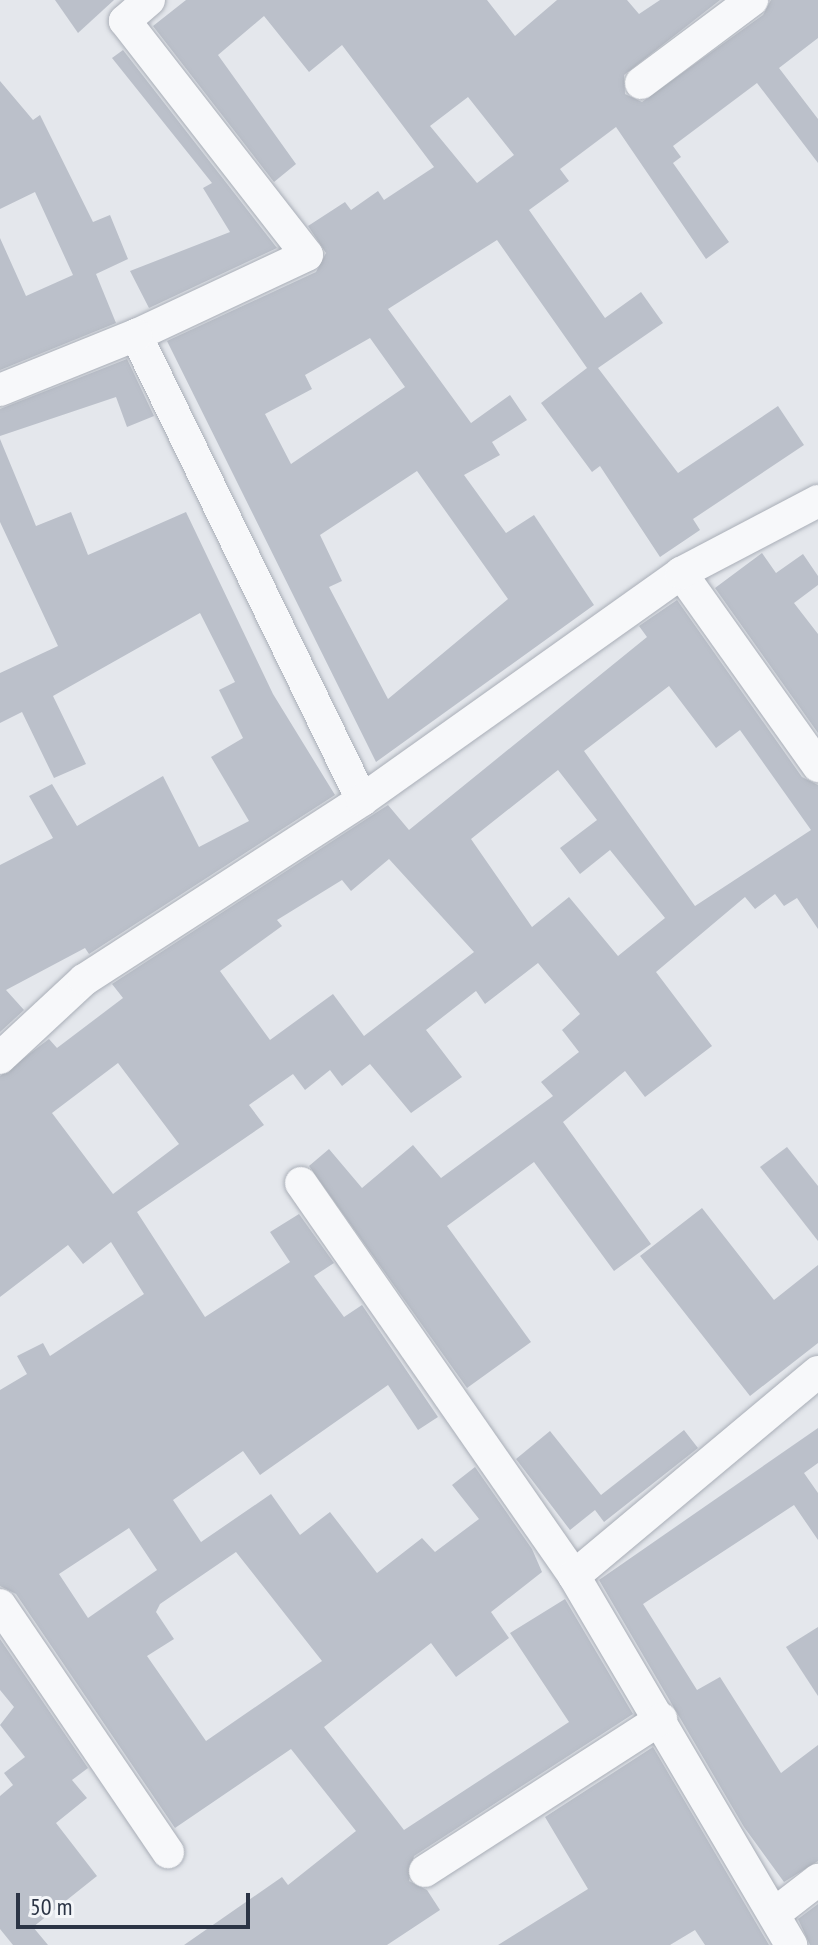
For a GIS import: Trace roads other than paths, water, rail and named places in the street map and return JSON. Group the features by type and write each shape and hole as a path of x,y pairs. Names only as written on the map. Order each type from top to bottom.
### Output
{"street":[{"path":"0,390 136,335 307,255 125,21 149,0"},
{"path":"641,83 752,0"},
{"path":"136,335 362,800"},
{"path":"0,1058 84,980 362,800 681,573 818,501"},
{"path":"681,573 818,766"},
{"path":"301,1183 574,1576 661,1719 791,1945"},
{"path":"574,1576 818,1372"},
{"path":"0,1605 168,1852"},
{"path":"425,1871 661,1719"},
{"path":"774,1914 818,1880"}]}
